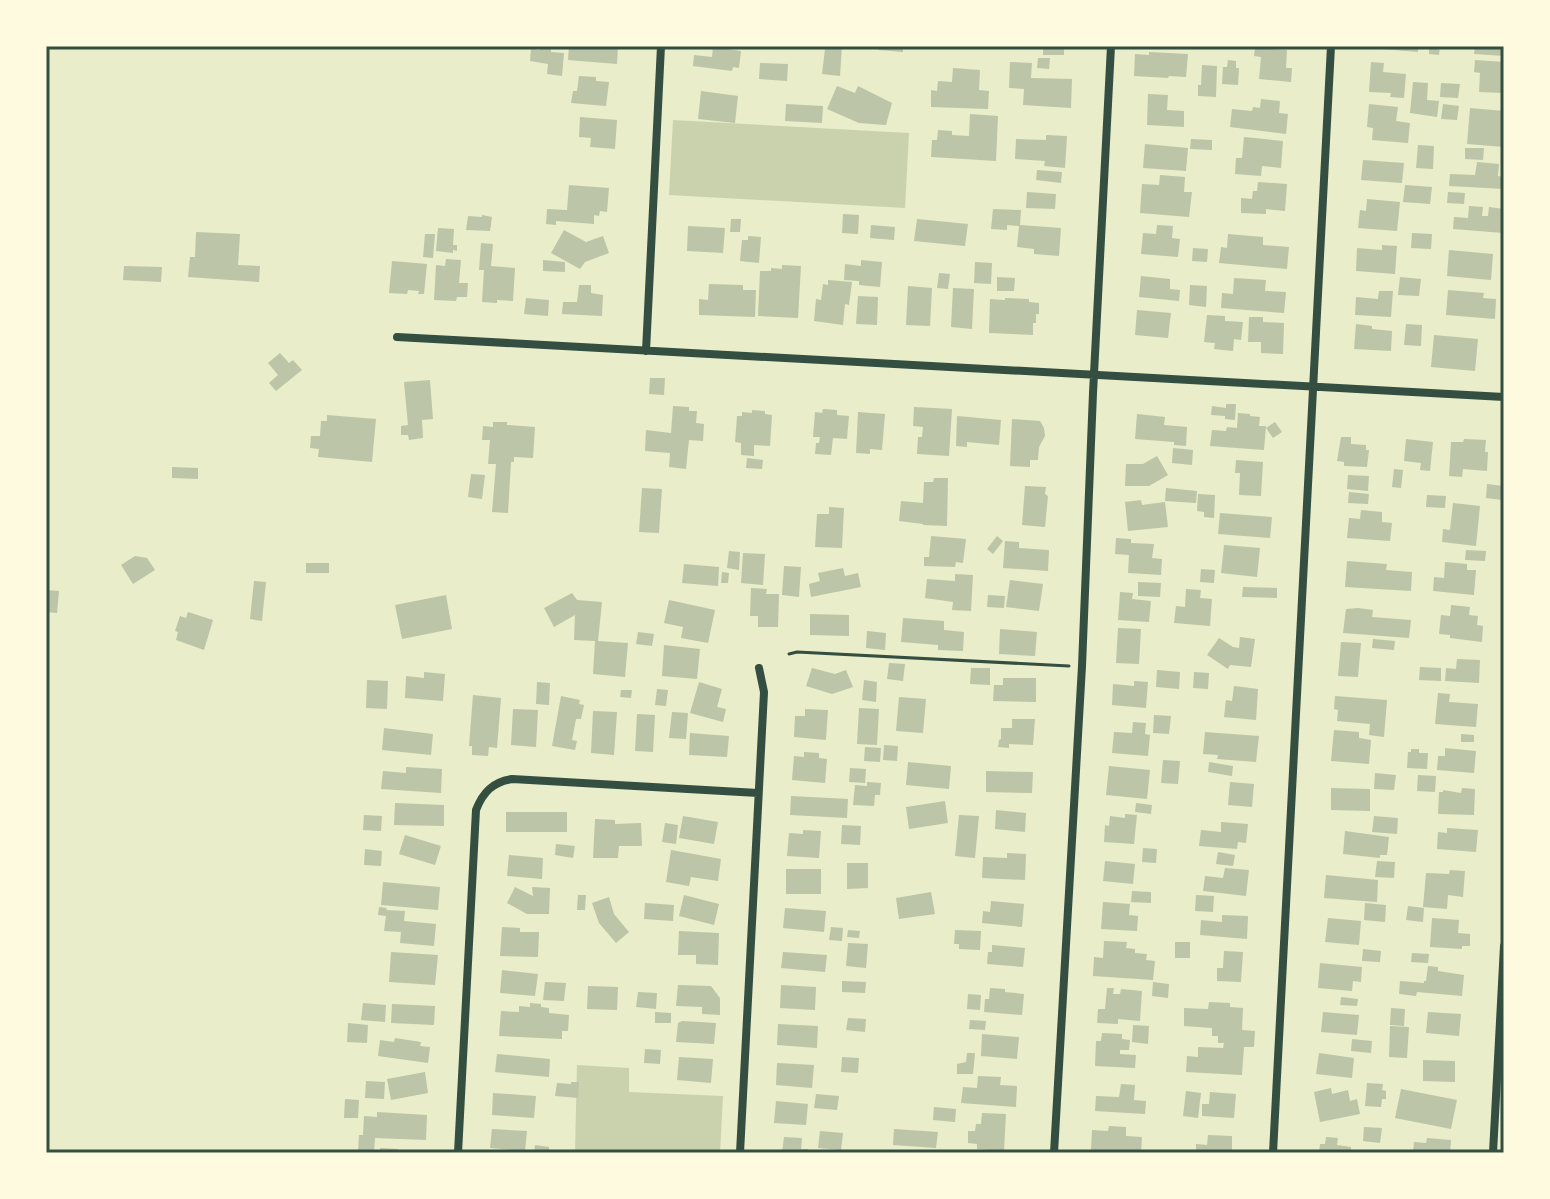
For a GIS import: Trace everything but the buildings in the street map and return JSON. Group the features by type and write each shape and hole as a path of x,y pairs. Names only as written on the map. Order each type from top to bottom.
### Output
{"street":[{"path":"646,351 661,46"},
{"path":"1054,1153 1082,666 1111,46"},
{"path":"1273,1153 1331,46"},
{"path":"397,337 1504,397"},
{"path":"740,1153 764,692 759,668"},
{"path":"458,1153 476,810 481,797 490,787 512,779 758,793"},
{"path":"1493,1153 1504,946"}],"path":[{"path":"789,654 1082,666"}],"green space":[{"path":"673,120 909,133 905,208 669,195"},
{"path":"577,1065 629,1068 629,1092 723,1096 720,1153 575,1153"}]}
